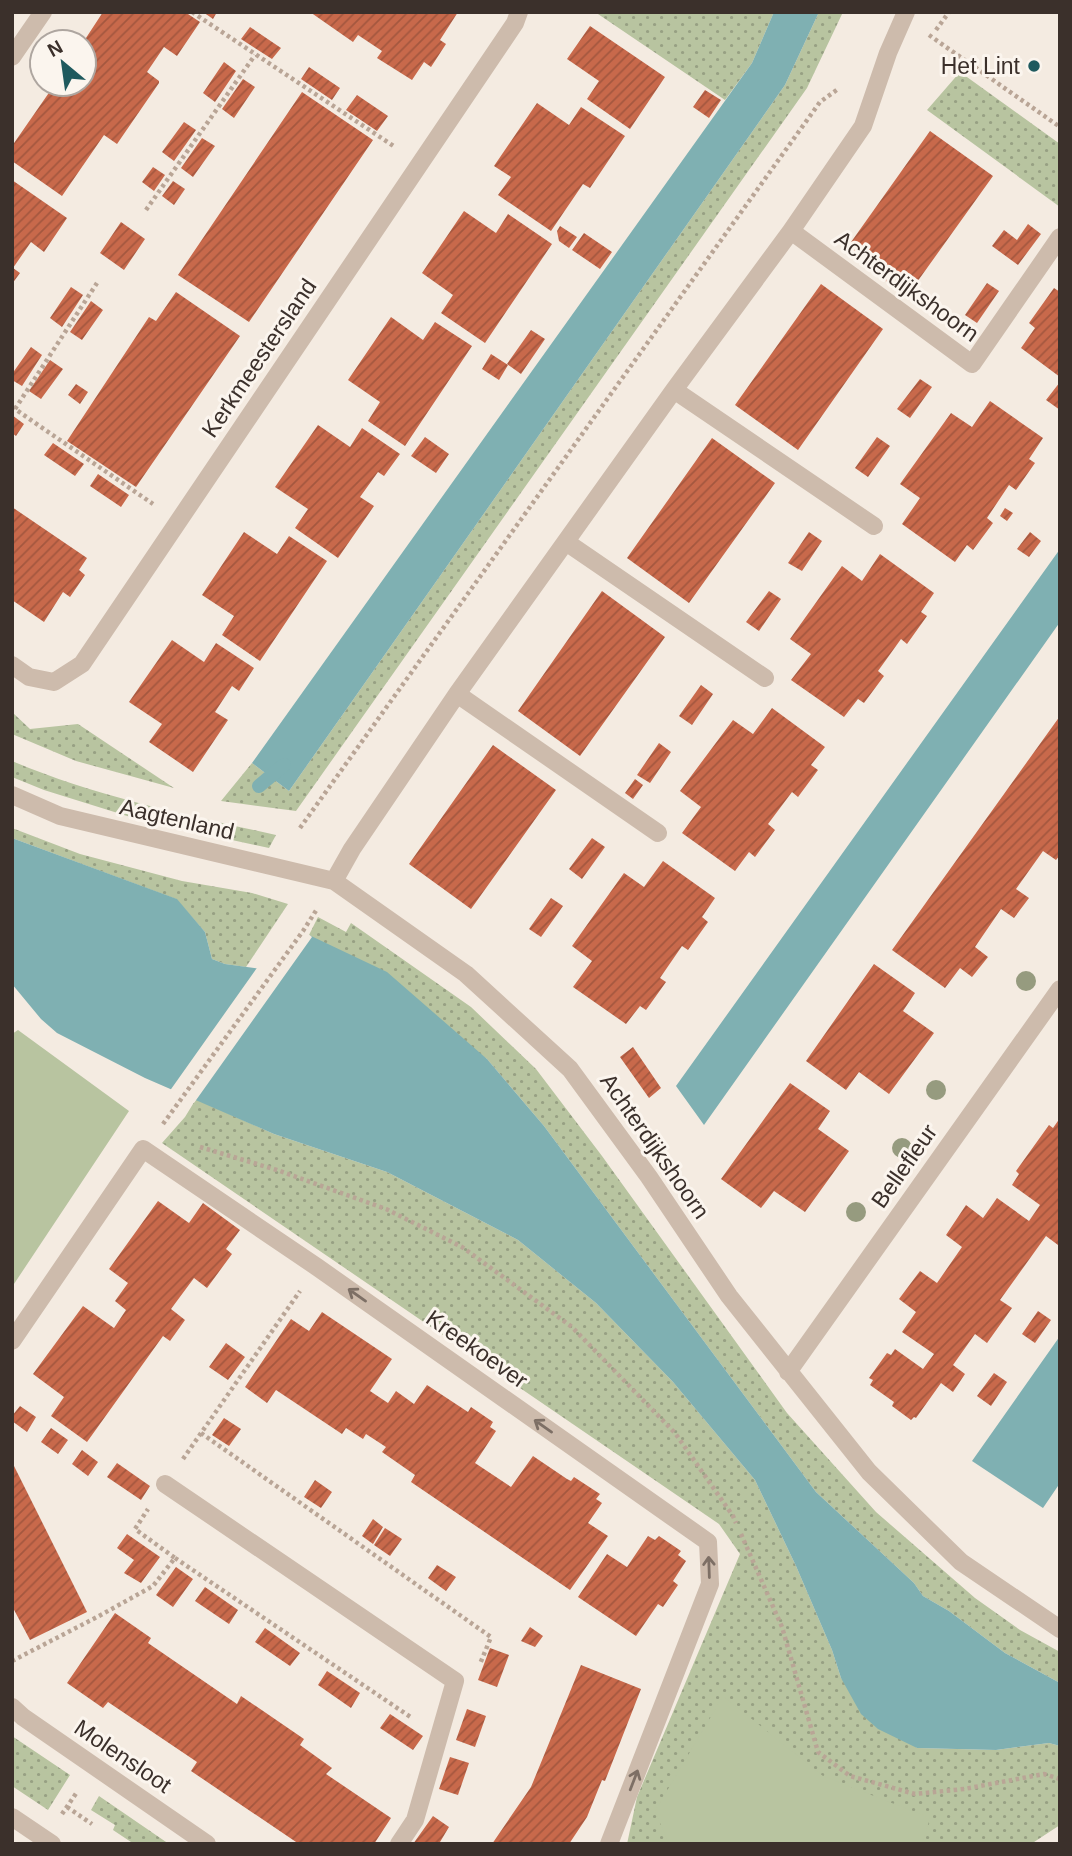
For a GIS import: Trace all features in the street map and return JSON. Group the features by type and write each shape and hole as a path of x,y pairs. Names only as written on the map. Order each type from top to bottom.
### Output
{"street":[{"path":"12,57 43,12"},
{"name":"Kerkmeestersland","path":"12,665 29,677 54,682 82,664 515,23 519,12"},
{"path":"334,881 352,849 457,695 791,231 863,126 888,53 905,14"},
{"name":"Achterdijkshoorn","path":"791,231 972,363 1060,237"},
{"path":"674,390 874,526"},
{"path":"566,542 765,678"},
{"path":"457,695 658,833"},
{"name":"Aagtenland","path":"12,795 60,816 334,881"},
{"name":"Achterdijkshoorn","path":"334,881 466,974 570,1069 649,1177 729,1296 869,1472 961,1562 1060,1629"},
{"name":"Bellefleur","path":"788,1372 1060,989"},
{"name":"Kreekoever","path":"12,1341 143,1149 317,1267 708,1542 710,1584 609,1844"},
{"path":"165,1484 455,1681 415,1820 399,1844"},
{"name":"Molensloot","path":"12,1707 207,1844"},
{"path":"12,1817 49,1841"}],"path":[{"path":"192,12 420,164"},
{"path":"931,37 949,12"},
{"path":"905,14 931,37 1060,127"},
{"path":"146,210 255,55"},
{"path":"300,828 820,102 838,89"},
{"path":"97,283 14,408 178,522"},
{"path":"174,1109 303,931"},
{"path":"201,1433 491,1636 473,1681 455,1681"},
{"path":"175,1558 439,1737"},
{"path":"49,1841 66,1807 94,1767"},
{"path":"66,1807 92,1824"}],"green space":[{"path":"595,12 774,12 752,63 725,100"},
{"path":"819,12 843,12 807,88 296,811 221,801 252,763 289,791 785,85"},
{"path":"960,72 1060,144 1060,207 927,110"},
{"path":"12,712 30,729 78,724 174,788 76,761 12,734"},
{"path":"12,761 109,795 276,835 269,848 140,820 44,790 12,777"},
{"path":"12,828 80,854 182,881 252,893 288,904 246,967 225,964 212,959 205,932 176,899 12,838"},
{"path":"318,917 346,932 351,923 471,1007 536,1069 787,1413 876,1512 975,1598 1020,1630 1060,1652 1060,1683 1005,1653 949,1611 923,1596 914,1583 816,1492 544,1126 487,1059 309,935"},
{"path":"18,1030 129,1111 12,1287 12,1034"},
{"path":"196,1099 274,1134 387,1172 518,1240 596,1303 673,1382 755,1480 796,1566 841,1678 917,1748 996,1750 1049,1743 1060,1746 1060,1825 1031,1844 627,1844 637,1797 740,1554 719,1524 162,1143 185,1117"},
{"path":"723,1696 823,1776 930,1818 922,1844 669,1844 655,1811"},
{"path":"12,1736 70,1775 48,1810 12,1786"},
{"path":"99,1796 169,1844 134,1844 113,1830 115,1825 91,1810"}],"water":[{"path":"774,12 819,12 785,85 289,791 252,763 752,63"},
{"path":"1060,549 1060,622 704,1125 676,1086"},
{"path":"12,838 177,899 205,932 212,959 225,964 269,970 283,962 309,935 387,972 487,1059 544,1126 816,1492 914,1583 923,1596 949,1611 1005,1653 1060,1683 1060,1746 1049,1743 996,1750 917,1748 878,1729 861,1714 841,1678 796,1566 755,1480 673,1382 596,1303 518,1240 387,1172 274,1134 145,1078 57,1033 41,1019 12,984"},
{"path":"1060,1336 1060,1483 1043,1508 972,1461"}],"pier":[{"path":"307,933 312,937 194,1103 169,1092 259,965 268,966 281,960"}],"building":[{"path":"103,12 185,12 200,22 177,56 164,47 147,72 159,83 117,144 104,135 62,196 12,161 12,146 45,98 98,98 98,28 93,28"},
{"path":"203,12 217,12 213,19"},
{"path":"310,12 458,12 440,40 446,44 431,67 424,62 412,80 377,58 382,51 358,35 353,42"},
{"path":"590,26 665,77 630,129 587,99 599,81 567,59"},
{"path":"250,27 281,48 272,59 241,39"},
{"path":"224,62 236,71 215,102 203,93"},
{"path":"309,67 340,88 332,100 301,79"},
{"path":"243,79 255,87 234,118 222,109"},
{"path":"705,90 721,100 709,118 693,107"},
{"path":"302,92 373,140 249,322 178,275"},
{"path":"357,95 388,116 377,131 346,110"},
{"path":"537,103 569,125 581,107 625,136 590,188 583,184 551,231 498,195 511,177 494,166"},
{"path":"184,122 196,130 174,161 162,152"},
{"path":"930,131 993,176 907,296 844,252"},
{"path":"202,138 215,146 193,177 181,168"},
{"path":"153,167 165,175 154,191 142,182"},
{"path":"12,180 67,218 44,252 31,242 13,268 20,273 12,284"},
{"path":"173,181 185,189 174,205 162,196"},
{"path":"464,211 496,233 508,214 552,244 485,343 441,313 453,295 422,273"},
{"path":"121,222 145,239 124,270 100,253"},
{"path":"1028,224 1041,234 1018,265 992,246 1004,230 1017,240"},
{"path":"560,226 577,237 569,248 559,241 557,231"},
{"path":"584,233 612,252 600,269 572,250"},
{"path":"987,283 999,291 977,323 965,315"},
{"path":"821,284 883,329 798,450 735,405"},
{"path":"71,287 83,295 62,327 50,318"},
{"path":"1054,288 1060,292 1060,377 1021,348 1035,328 1029,323"},
{"path":"176,292 240,336 136,487 67,441 149,317 156,321"},
{"path":"91,301 103,310 82,340 70,332"},
{"path":"391,317 423,340 435,322 472,346 405,446 368,421 380,402 348,380"},
{"path":"531,330 545,339 521,374 507,364"},
{"path":"31,347 42,355 22,386 12,380 12,374"},
{"path":"491,354 508,365 499,380 482,369"},
{"path":"50,360 63,369 41,399 29,391"},
{"path":"920,379 932,387 910,418 897,409"},
{"path":"1060,382 1060,410 1046,400"},
{"path":"76,384 88,392 80,404 68,395"},
{"path":"990,401 1043,438 1029,459 1035,463 1016,490 1009,485 987,518 993,523 973,550 967,545 955,562 902,524 920,498 900,484 951,413 972,427"},
{"path":"12,415 24,424 16,436 12,433"},
{"path":"318,425 350,447 362,428 400,454 384,476 378,472 360,497 374,506 338,558 295,528 308,509 275,487"},
{"path":"425,437 449,454 436,473 411,456"},
{"path":"877,437 890,446 868,477 855,468"},
{"path":"712,438 775,483 689,603 627,558"},
{"path":"53,443 84,464 75,476 44,455"},
{"path":"98,474 129,495 121,507 90,486"},
{"path":"12,507 87,558 79,570 85,575 70,597 63,592 44,622 12,600"},
{"path":"1005,508 1013,513 1007,521 1000,516"},
{"path":"244,532 277,554 289,536 327,561 260,661 222,635 234,616 202,595"},
{"path":"809,532 822,541 802,571 788,563"},
{"path":"1030,532 1041,541 1029,557 1017,549"},
{"path":"880,554 934,593 921,612 927,616 907,644 901,639 878,671 884,676 864,703 858,699 844,717 791,680 811,654 790,639 842,566 862,581"},
{"path":"602,591 665,637 580,756 518,711"},
{"path":"769,591 781,599 759,631 746,622"},
{"path":"172,640 204,662 216,643 254,668 239,691 232,686 215,712 228,720 193,772 149,742 162,724 129,702"},
{"path":"701,685 713,694 692,725 679,716"},
{"path":"772,708 825,747 811,765 818,770 798,797 792,792 768,824 775,830 755,857 749,852 735,871 682,833 701,807 680,791 733,720 753,734"},
{"path":"1060,716 1060,855 1056,860 1043,851 1016,889 1029,898 1014,918 1001,909 975,947 988,957 972,977 960,968 945,988 892,950"},
{"path":"659,743 671,752 650,783 637,775"},
{"path":"493,745 556,790 471,909 409,864"},
{"path":"635,779 643,785 633,799 625,793"},
{"path":"592,838 605,847 582,879 569,869"},
{"path":"663,861 715,898 702,917 708,922 688,950 682,946 660,978 666,982 646,1010 640,1006 626,1024 573,987 592,961 572,946 624,873 644,887"},
{"path":"551,898 563,906 541,937 529,929"},
{"path":"874,964 915,993 903,1011 934,1033 889,1094 859,1072 846,1090 806,1061"},
{"path":"633,1047 661,1088 649,1098 620,1057"},
{"path":"790,1083 830,1111 818,1129 849,1151 805,1212 774,1191 761,1208 721,1179"},
{"path":"1060,1118 1060,1242 1058,1245 1046,1236 1000,1300 1012,1308 987,1343 975,1334 953,1365 965,1374 953,1392 941,1383 916,1418 911,1420 892,1406 894,1402 870,1385 873,1380 869,1378 887,1353 891,1355 895,1349 923,1369 934,1354 902,1332 916,1312 899,1299 920,1271 937,1283 962,1247 946,1235 966,1205 983,1218 997,1198 1029,1221 1040,1205 1012,1185 1019,1174 1016,1171 1049,1125 1053,1128"},
{"path":"158,1201 189,1223 203,1203 240,1230 226,1249 232,1254 207,1288 194,1278 171,1309 185,1320 170,1341 163,1336 87,1442 51,1416 64,1397 33,1374 83,1306 114,1328 126,1310 115,1301 128,1283 109,1269"},
{"path":"1038,1311 1051,1320 1035,1343 1022,1334"},
{"path":"322,1312 392,1359 370,1391 388,1403 396,1391 414,1404 427,1385 468,1412 471,1407 493,1422 490,1427 496,1431 475,1463 511,1487 533,1456 567,1479 571,1481 574,1477 600,1494 596,1499 602,1503 588,1523 608,1536 570,1590 411,1482 415,1475 382,1452 386,1447 366,1434 363,1439 346,1428 342,1434 276,1390 267,1403 245,1387 291,1319 309,1331"},
{"path":"226,1343 245,1357 228,1380 209,1367"},
{"path":"994,1373 1007,1382 991,1406 977,1396"},
{"path":"20,1406 36,1417 27,1432 12,1421 12,1416"},
{"path":"224,1418 241,1429 229,1446 212,1435"},
{"path":"51,1428 68,1440 58,1454 41,1442"},
{"path":"82,1450 98,1462 88,1476 72,1464"},
{"path":"12,1462 87,1612 30,1640 12,1606"},
{"path":"117,1463 150,1486 141,1500 107,1477"},
{"path":"315,1480 332,1492 321,1508 304,1497"},
{"path":"373,1519 383,1527 373,1544 362,1536"},
{"path":"385,1528 402,1539 390,1556 374,1545"},
{"path":"127,1534 160,1557 141,1583 124,1573 134,1560 117,1548"},
{"path":"648,1536 655,1540 659,1536 681,1551 678,1555 686,1561 673,1581 678,1585 663,1607 658,1604 636,1636 578,1597 607,1554 627,1567"},
{"path":"437,1565 456,1577 446,1591 428,1578"},
{"path":"176,1567 193,1579 173,1607 156,1595"},
{"path":"205,1587 238,1610 229,1624 195,1601"},
{"path":"115,1613 151,1638 148,1643 237,1704 241,1696 304,1739 300,1745 332,1768 326,1774 391,1818 374,1844 299,1844 191,1771 197,1762 108,1702 103,1708 67,1683"},
{"path":"530,1627 543,1636 535,1647 521,1641"},
{"path":"265,1628 300,1653 290,1666 255,1642"},
{"path":"490,1648 509,1655 497,1687 478,1680"},
{"path":"581,1665 641,1689 605,1781 602,1780 587,1817 569,1844 492,1844 531,1787"},
{"path":"327,1671 360,1693 351,1708 318,1685"},
{"path":"467,1709 486,1716 475,1747 456,1740"},
{"path":"390,1714 423,1736 413,1750 380,1728"},
{"path":"450,1757 469,1763 458,1795 439,1789"},
{"path":"433,1816 449,1827 440,1842 413,1844"}],"waterway":[{"path":"259,786 284,765"}],"place":[{"name":"Het Lint","path":"1034,66"}]}
